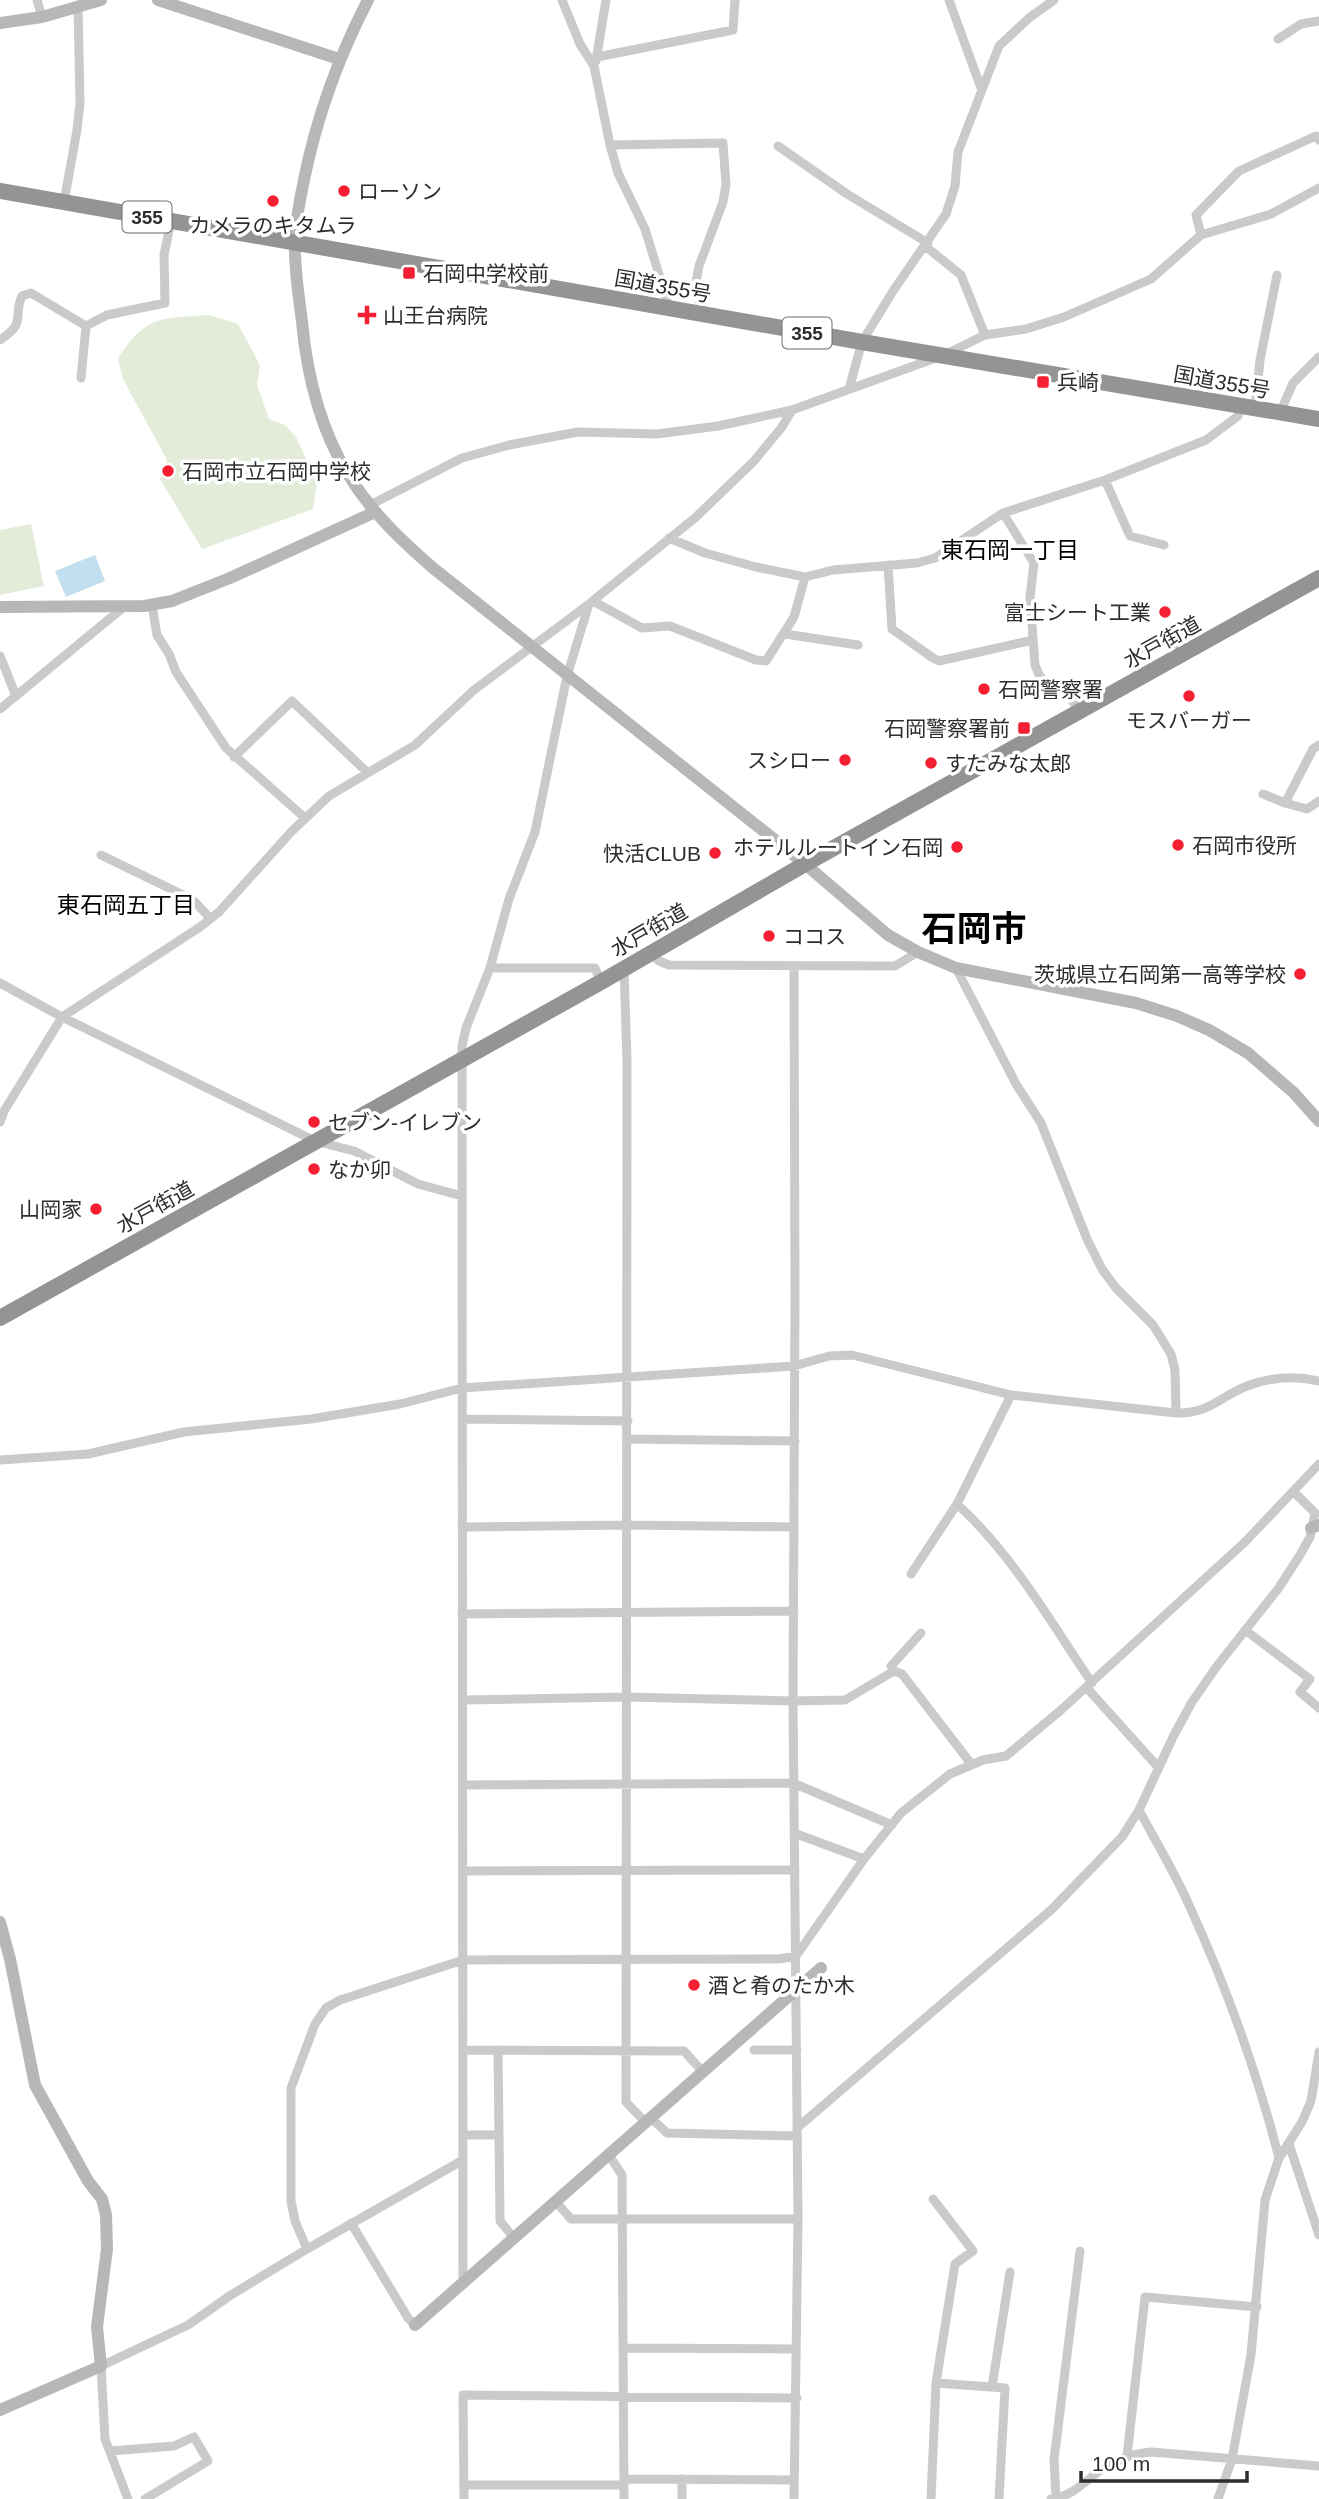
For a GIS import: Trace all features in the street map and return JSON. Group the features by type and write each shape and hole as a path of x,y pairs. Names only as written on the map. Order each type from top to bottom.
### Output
{"highway":[{"name":"国道355号","path":"0,191 1319,419"},
{"name":"水戸街道","path":"0,1318 1319,578"}],"street":[{"path":"37,0 42,17"},
{"path":"0,23 42,17 101,0"},
{"path":"158,0 339,60"},
{"path":"368,0 339,60 320,110 312,139 295,243 303,335 310,375 335,450 346,472 372,508 411,549 805,864 876,926 918,952 956,968 1136,1003 1209,1030 1248,1053 1294,1093 1319,1121"},
{"path":"562,0 580,44 596,62"},
{"path":"606,0 596,62 610,145 618,173 645,229 669,307"},
{"path":"596,62 733,30 735,0"},
{"path":"949,0 981,88"},
{"path":"849,389 862,342 892,291 927,245 946,214 956,186 958,152 999,47 1029,18 1054,0"},
{"path":"64,202 80,103 78,6"},
{"path":"1278,39 1301,24 1319,21"},
{"path":"1201,236 1196,215 1240,171 1316,136 1319,140"},
{"path":"610,145 723,143 726,184 723,202 699,266 696,282 702,314"},
{"path":"778,146 927,245 961,275 985,335"},
{"path":"0,607 152,605 189,595 372,508 462,458 509,444 578,432 657,434 718,426 792,410 944,355 985,335 1026,329 1064,317 1152,279 1201,236 1270,214 1319,188"},
{"path":"86,326 107,315 165,303 163,255 170,221"},
{"path":"669,538 705,553 805,577 834,570 917,563 934,558 1003,513 1105,480 1206,440 1248,408 1277,275"},
{"path":"0,340 14,330 20,316 19,301 22,296 31,293 86,326"},
{"path":"81,378 86,326"},
{"path":"1279,413 1293,383 1317,361"},
{"path":"0,1122 4,1111 62,1017 211,918 305,818 340,788 422,740 474,690 591,603 696,517 754,461 782,427 792,410"},
{"path":"1105,480 1130,536 1164,545"},
{"path":"1003,513 1034,563 1030,597 1035,665 1040,677 1071,699 1080,712"},
{"path":"888,565 892,629 933,658 939,661 1033,640"},
{"path":"591,603 642,628 670,626 756,660 766,661 794,617 805,577"},
{"path":"463,2283 462,1059 466,1028 490,968 509,899 535,832 567,676 591,603"},
{"path":"152,605 157,635 176,672 234,757 305,818"},
{"path":"0,709 125,606"},
{"path":"1143,677 1134,661 1138,651 1171,632 1184,654"},
{"path":"785,634 858,645"},
{"path":"0,656 16,696"},
{"path":"234,757 292,701 369,773"},
{"path":"1285,803 1313,749 1319,745"},
{"path":"1263,794 1307,809 1319,801"},
{"path":"101,855 179,893 196,903 211,918"},
{"path":"651,953 659,961 669,965 895,966 918,952"},
{"path":"794,966 793,1783 798,2219 794,2499"},
{"path":"490,968 595,968 601,982"},
{"path":"624,968 628,1377 625,1612 626,2102 648,2120 667,2133 797,2132 1051,1910 1122,1837 1139,1810 1192,1702 1293,1567 1315,1527 1315,1513 1294,1492"},
{"path":"956,968 1016,1084 1041,1123 1087,1239 1102,1269 1116,1288 1153,1325 1171,1354 1175,1370 1175,1413"},
{"path":"0,983 62,1017 315,1140 354,1150 418,1184 462,1196"},
{"path":"0,1460 88,1454 184,1432 311,1419 400,1404 462,1388 794,1366 829,1356 852,1355 1011,1395 1192,1414 1247,1386 1263,1381 1305,1378 1319,1381"},
{"path":"911,1574 957,1504 1011,1395"},
{"path":"462,1419 628,1421"},
{"path":"627,1438 795,1441"},
{"path":"307,2249 291,2201 291,2088 315,2024 326,2008 340,2000 463,1960 626,1961 779,1959 796,1956 864,1859 901,1813 950,1774 1006,1756 1089,1685 1245,1542 1319,1464"},
{"path":"957,1504 1003,1554 1089,1685 1158,1767"},
{"path":"463,1527 794,1527"},
{"path":"463,1614 794,1611"},
{"path":"1245,1630 1310,1679 1300,1692 1319,1708"},
{"path":"921,1633 891,1666 894,1671 902,1674 972,1765"},
{"path":"463,1700 626,1697 845,1700 894,1671"},
{"path":"463,1785 793,1783 891,1825"},
{"path":"1139,1810 1190,1906 1214,1964 1261,2088 1279,2158"},
{"path":"794,1833 864,1859"},
{"path":"463,1871 795,1870"},
{"path":"0,1923 10,1959 35,2085 88,2181 102,2199 106,2215 107,2241 97,2327 104,2432 128,2499"},
{"path":"351,2224 408,2318 415,2325 821,1968"},
{"path":"463,2050 684,2050 703,2072"},
{"path":"498,2050 500,2221 514,2238"},
{"path":"754,2050 797,2050"},
{"path":"1218,2499 1232,2459 1246,2391 1257,2307 1265,2200 1279,2158 1302,2122 1311,2101 1319,2052"},
{"path":"463,2135 498,2135"},
{"path":"1289,2144 1319,2235"},
{"path":"609,2155 622,2175 624,2499"},
{"path":"0,2410 188,2325 231,2295 307,2249 463,2160"},
{"path":"931,2499 936,2383 955,2264 973,2251 933,2199"},
{"path":"556,2202 571,2219 798,2219"},
{"path":"1061,2498 1054,2460 1080,2251"},
{"path":"992,2387 1010,2272"},
{"path":"1127,2456 1145,2297 1257,2307"},
{"path":"624,2348 796,2349"},
{"path":"936,2383 1004,2388 999,2499"},
{"path":"464,2499 463,2395 797,2398"},
{"path":"110,2451 174,2446 194,2437 208,2461 145,2499"},
{"path":"1051,2499 1076,2491 1099,2471 1127,2456 1151,2452 1319,2466"},
{"path":"464,2485 682,2479 794,2480"},
{"path":"682,2479 682,2499"}],"green space":[{"path":"209,315 238,324 260,365 257,385 269,419 285,425 296,437 317,482 313,509 202,549 160,479 167,460 123,379 118,359 137,334 156,322"},
{"path":"31,524 44,586 0,595 0,530"}],"water":[{"path":"95,555 105,581 66,597 55,571"}],"place":[{"name":"ローソン","path":"344,191"},
{"name":"カメラのキタムラ","path":"273,201"},
{"name":"石岡中学校前","path":"409,273"},
{"name":"山王台病院","path":"367,315"},
{"name":"兵崎","path":"1043,382"},
{"name":"石岡市立石岡中学校","path":"168,471"},
{"name":"富士シート工業","path":"1165,612"},
{"name":"石岡警察署","path":"984,689"},
{"name":"モスバーガー","path":"1189,696"},
{"name":"石岡警察署前","path":"1024,728"},
{"name":"スシロー","path":"845,760"},
{"name":"すたみな太郎","path":"931,763"},
{"name":"石岡市役所","path":"1178,845"},
{"name":"ホテルルートイン石岡","path":"957,847"},
{"name":"快活CLUB","path":"715,853"},
{"name":"ココス","path":"769,936"},
{"name":"茨城県立石岡第一高等学校","path":"1300,974"},
{"name":"セブン-イレブン","path":"314,1122"},
{"name":"なか卯","path":"314,1169"},
{"name":"山岡家","path":"96,1209"},
{"name":"酒と肴のたか木","path":"694,1985"}],"district":[{"name":"東石岡一丁目","path":"1010,550"},
{"name":"東石岡五丁目","path":"126,905"},
{"name":"石岡市","path":"974,928"}]}
